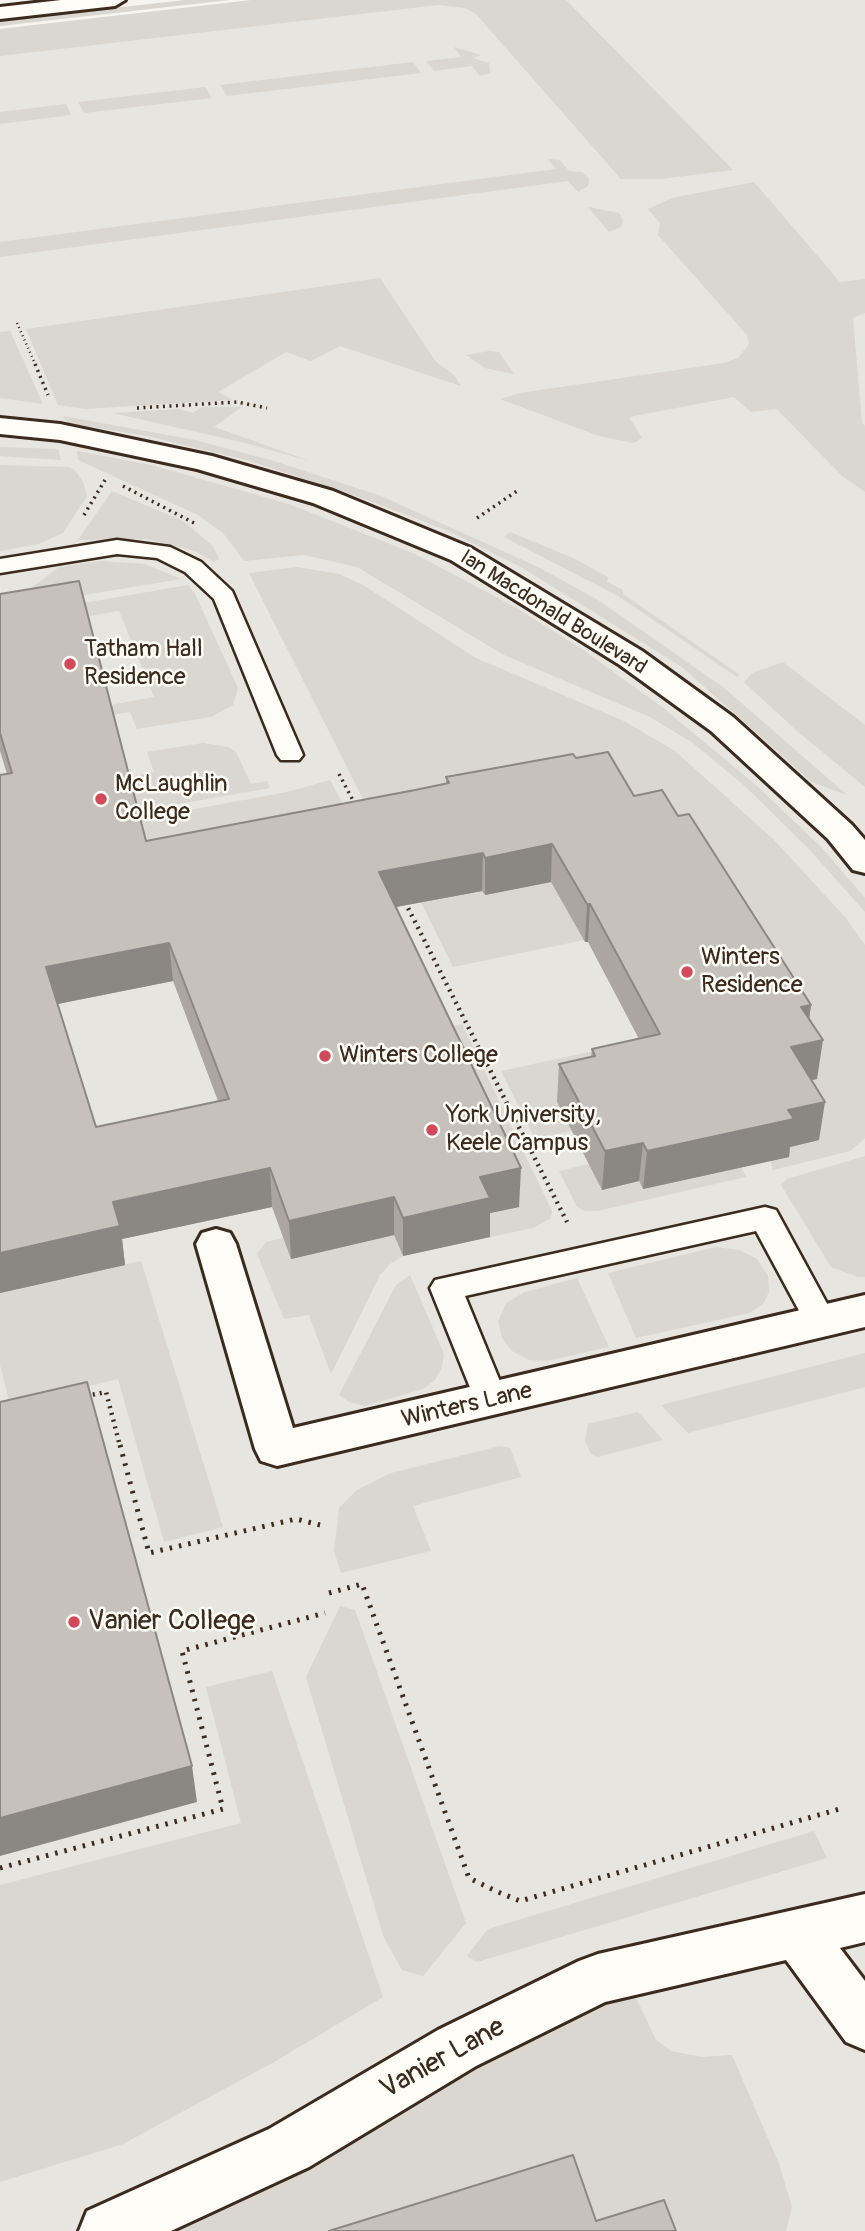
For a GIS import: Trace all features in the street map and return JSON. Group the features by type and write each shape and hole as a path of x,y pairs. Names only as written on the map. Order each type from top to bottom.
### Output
{"street":[{"path":"0,13 115,0"},
{"name":"Ian Macdonald Boulevard","path":"7,428 61,432 202,463 323,497 461,554 631,658 722,724 840,832 865,862"},
{"name":"Winters Lane","path":"216,1244 277,1449 491,1401 865,1311"},
{"name":"Vanier Lane","path":"107,2231 289,2148 457,2048 598,1979 865,1918"},
{"path":"797,1933 865,2024"}],"lane":[{"path":"0,566 117,547 162,552 193,566 224,596 290,755"},
{"path":"491,1401 446,1288 765,1218 821,1322"}],"path":[{"path":"17,323 50,400"},
{"path":"126,408 237,402 267,408"},
{"path":"80,521 106,478 94,473"},
{"path":"488,524 475,518 517,491"},
{"path":"339,774 357,808"},
{"path":"401,894 570,1228"},
{"path":"83,1397 106,1392 149,1553 296,1519 320,1525"},
{"path":"329,1593 362,1584 469,1878 498,1892 520,1900 843,1808"},
{"path":"0,1868 223,1809 182,1651 325,1613"}],"shaded area":[{"path":"184,0 230,0 0,26 0,21"},
{"name":"York University, Keele Campus","path":"252,0 865,0 865,2231 0,2231 0,29"},
{"path":"252,0 566,0 733,170 661,179 621,179 476,14 465,8 438,5 0,56 0,29"},
{"path":"454,47 481,55 473,58 489,63 490,73 480,76 472,66 434,71 426,61 461,57"},
{"path":"413,62 421,73 227,96 220,85"},
{"path":"205,87 212,98 84,113 78,102"},
{"path":"66,104 71,115 0,124 0,112"},
{"path":"548,159 560,160 569,171 582,172 589,179 588,186 578,192 568,181 0,257 0,242 556,169"},
{"path":"754,182 840,282 865,279 865,313 853,318 862,423 865,426 865,492 842,476 777,409 751,412 734,397 629,417 642,438 634,443 599,436 500,399 520,393 724,363 738,358 749,344 747,335 658,235 660,223 648,209 672,198"},
{"path":"588,207 619,213 623,220 621,227 609,232"},
{"path":"380,278 436,362 453,374 461,386 340,346 311,361 286,352 218,392 233,400 85,409 58,405 26,329"},
{"path":"10,331 43,404 0,398 0,332"},
{"path":"499,352 514,374 485,368 466,355"},
{"path":"202,407 242,407 214,427 310,461 241,442 112,413 179,409 193,413"},
{"path":"63,416 195,440 274,461 381,496 538,567 598,600 723,687 847,795 812,782 682,667 521,567 446,530 362,498 250,461 147,436 67,423"},
{"path":"0,447 58,449 61,460 0,456"},
{"path":"77,451 151,465 289,504 415,554 515,607 583,650 662,707 757,786 821,847 865,898 865,912 809,849 746,787 693,743 650,717 504,655 357,567 304,555 244,561 223,533 198,515 78,460"},
{"path":"0,465 69,467 75,470 83,482 87,496 63,533 39,544 0,551"},
{"path":"112,491 183,521 213,546 219,559 214,562 195,551 146,539 78,540"},
{"path":"510,532 573,558 608,577 607,582 623,590 623,594 740,675 737,677 618,596 504,537"},
{"path":"101,561 145,564 181,579 5,608 59,567"},
{"path":"297,567 339,574 363,585 476,658 624,721 675,751 774,840 845,917 865,945 865,1138 850,1151 773,1170 686,852 369,811 249,573"},
{"path":"188,585 195,594 238,688 233,705 211,717 137,729 130,712 98,717 94,708 154,697 119,611 0,631 8,616"},
{"path":"783,662 865,725 865,787 797,731 744,682 752,673"},
{"path":"203,743 228,747 236,752 251,784 267,781 270,788 132,812 99,782 154,772 147,752"},
{"path":"330,780 348,813 0,889 135,820 287,792"},
{"path":"577,877 584,940 453,967 409,878 482,891 485,895"},
{"path":"462,1024 552,1211 551,1218 533,1228 490,1237 437,1030"},
{"path":"649,1039 557,1102 572,1131 535,1139 501,1071"},
{"path":"865,1156 865,1277 858,1277 831,1267 781,1185 787,1179"},
{"path":"589,1164 602,1190 639,1181 644,1189 741,1167 746,1177 597,1211 585,1211 577,1207 559,1171"},
{"path":"394,1235 403,1256 390,1264 380,1275 331,1374 309,1315 284,1319 257,1254 266,1242 283,1238"},
{"path":"716,1247 739,1250 757,1259 768,1276 769,1292 763,1304 749,1313 636,1338 608,1273"},
{"path":"141,1261 223,1527 164,1542 118,1379 10,1405 0,1365 0,1290 4,1292"},
{"path":"410,1275 444,1354 442,1367 435,1380 423,1389 365,1406 349,1402 339,1395 396,1285"},
{"path":"577,1278 609,1347 547,1361 529,1360 512,1351 502,1338 498,1322 506,1303 525,1292"},
{"path":"865,1353 865,1387 688,1433 661,1405"},
{"path":"638,1412 663,1440 597,1457 591,1454 585,1441 588,1424"},
{"path":"500,1446 510,1448 521,1477 413,1506 431,1551 341,1573 334,1551 339,1508 357,1490 391,1473"},
{"path":"340,1606 355,1610 466,1923 423,1976 402,1970 384,1938 306,1677"},
{"path":"272,1671 383,1997 274,2062 123,2144 0,2182 0,1885 241,1823 206,1687"},
{"path":"814,1831 827,1858 477,1962 467,1956 488,1929"},
{"path":"632,1989 656,2040 671,2051 702,2057 732,2055 779,2164 792,2207 786,2231 158,2231 520,2032"}],"building":[{"path":"79,581 146,841 449,783 446,777 573,754 576,758 608,752 634,796 662,790 678,816 689,814 811,1005 801,1007 823,1040 791,1047 825,1102 788,1110 794,1119 647,1151 643,1143 605,1151 559,1064 595,1056 592,1049 660,1034 590,904 587,904 552,844 485,858 483,853 379,872 521,1168 480,1177 490,1198 403,1218 394,1197 289,1221 270,1168 113,1202 120,1226 0,1253 0,775 12,773 0,733 0,594","holes":["169,943 229,1099 96,1127 46,967"]},
{"name":"Vanier College","path":"87,1382 192,1766 0,1818 0,1402"},
{"path":"573,2155 596,2221 664,2200 676,2231 329,2231"}],"place":[{"name":"Tatham Hall Residence","path":"70,664"},
{"name":"McLaughlin College","path":"101,799"},
{"name":"Winters Residence","path":"687,972"},
{"name":"Winters College","path":"325,1056"},
{"name":"York University, Keele Campus","path":"432,1130"},
{"name":"Vanier College","path":"74,1622"}]}
